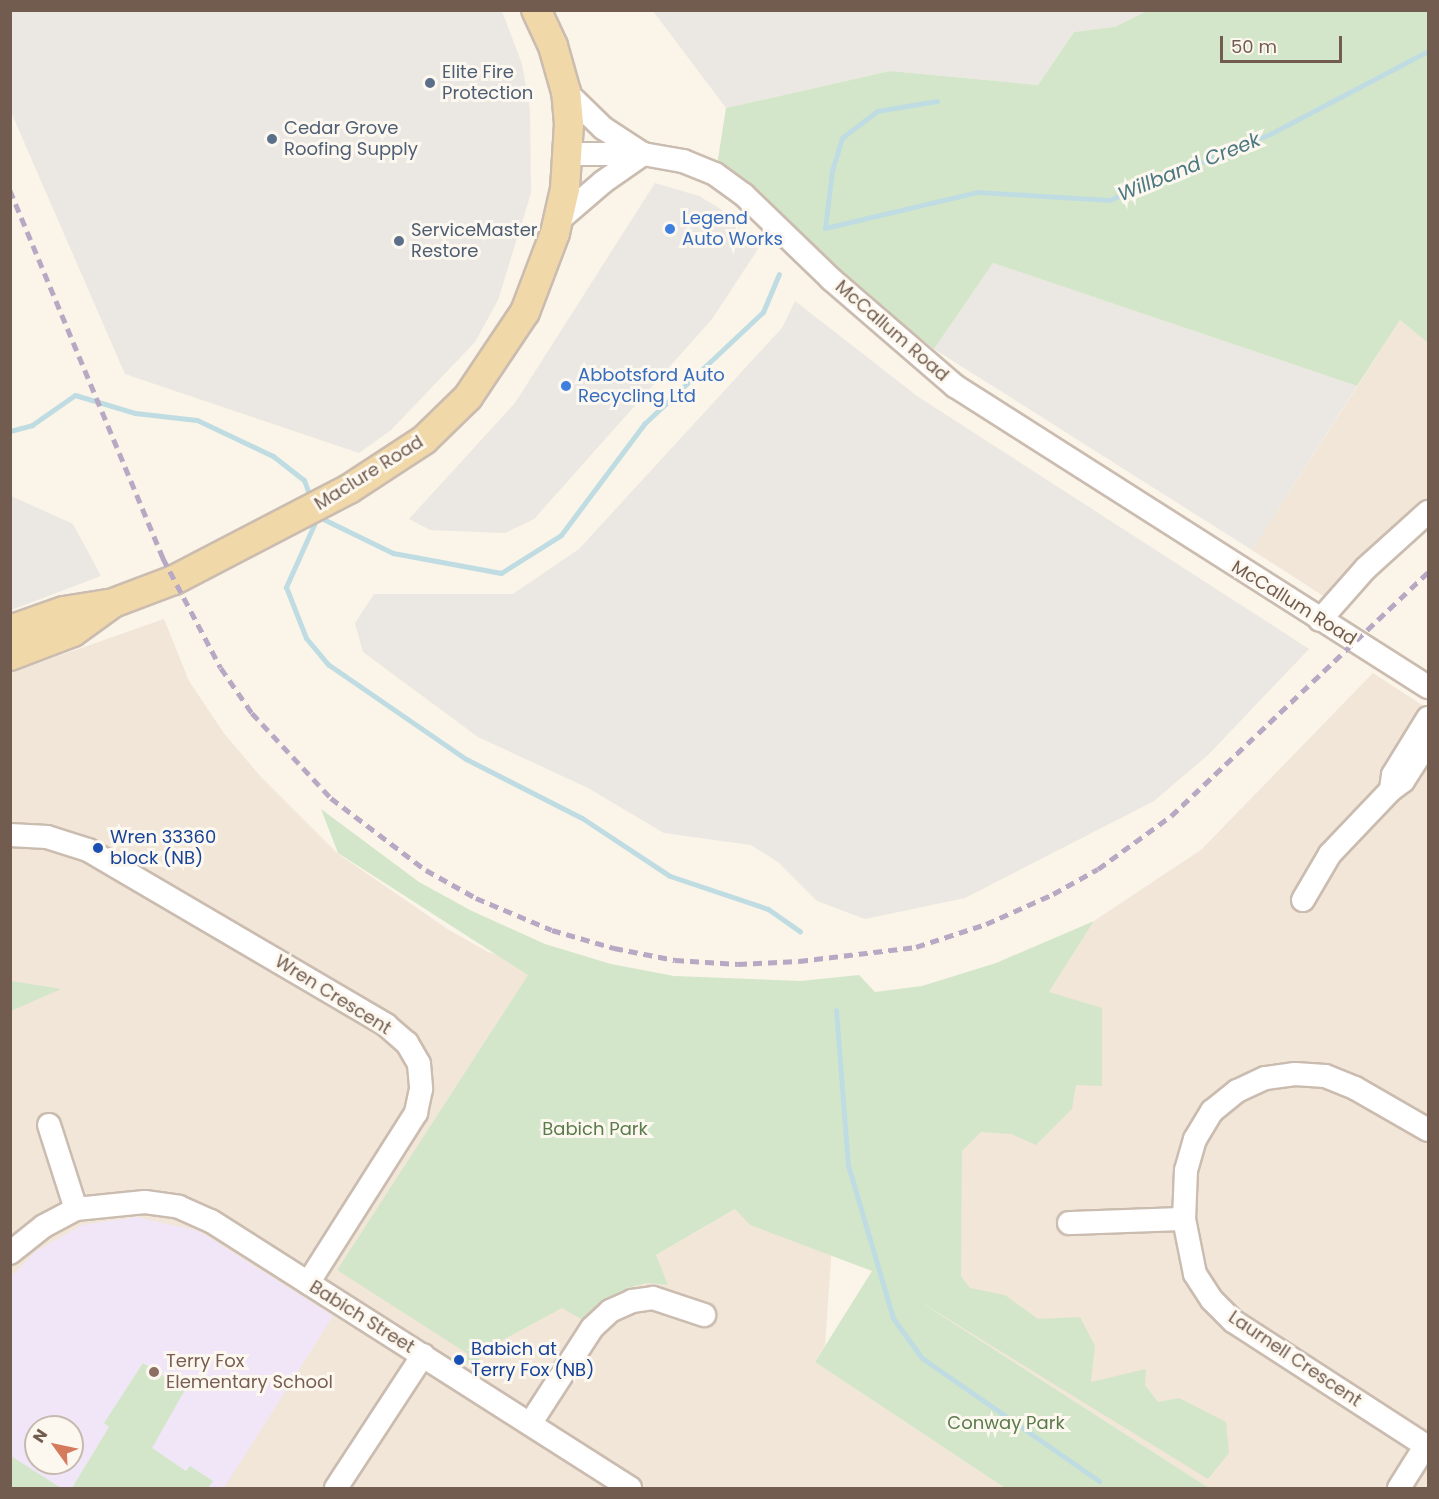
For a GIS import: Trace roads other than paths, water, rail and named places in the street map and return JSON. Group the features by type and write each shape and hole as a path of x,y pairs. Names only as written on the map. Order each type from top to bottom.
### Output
{"main road":[{"path":"537,10 553,46 566,92 568,154"},
{"name":"Maclure Road","path":"10,630 64,611 115,603 174,580 349,489 424,440 483,378 525,312 559,220 568,154"},
{"name":"Maclure Road","path":"10,656 73,632 115,603"}],"street":[{"path":"559,220 603,182 643,154 603,128 566,92"},
{"name":"McCallum Road","path":"568,154 643,154 683,161 715,174 744,195 831,279 947,380 1428,687"},
{"path":"1320,620 1366,568 1428,512"},
{"path":"1391,790 1393,775 1428,718"},
{"path":"1303,900 1330,854 1391,790 1403,781 1428,742"},
{"name":"Wren Crescent","path":"10,835 47,837 88,850 386,1025 407,1043 418,1064 421,1089 416,1113 308,1282"},
{"name":"Laurnell Crescent","path":"1427,1446 1233,1321 1212,1300 1195,1274 1184,1219 1186,1170 1195,1139 1212,1111 1237,1091 1264,1078 1295,1074 1325,1076 1355,1088 1428,1130"},
{"path":"50,1125 76,1209"},
{"name":"Babich Street","path":"10,1254 44,1226 76,1209 145,1202 179,1207 211,1221 630,1488"},
{"path":"1069,1223 1184,1219"},
{"path":"530,1424 592,1328 610,1311 632,1301 653,1298 704,1315"},
{"path":"336,1488 423,1355"},
{"path":"1399,1488 1427,1446"}],"waterway":[{"name":"Willband Creek","path":"937,101 877,111 842,138 832,171 825,228 977,192 1109,200 1270,134 1428,51"},
{"name":"Willband Creek","path":"317,516 393,553 501,573 561,535 644,424 763,312 779,274"},
{"name":"Willband Creek","path":"10,431 32,425 75,395 135,413 197,420 273,456 304,480 311,499"},
{"path":"317,518 286,587 306,638 329,665 466,759 582,818 670,876 768,909 800,931"},
{"path":"836,1010 848,1165 893,1318 922,1358 1099,1481"}],"railway":[{"path":"10,190 163,558 221,668 252,713 331,798 426,870 476,898 552,930 614,948 675,960 738,964 799,961 916,947 986,924 1053,894 1098,869 1171,816 1428,572"}],"place":[{"name":"Elite Fire Protection","path":"430,83"},
{"name":"Cedar Grove Roofing Supply","path":"272,139"},
{"name":"Legend Auto Works","path":"670,229"},
{"name":"ServiceMaster Restore","path":"399,241"},
{"name":"Abbotsford Auto Recycling Ltd","path":"566,386"},
{"name":"Wren 33360 block (NB)","path":"98,848"},
{"name":"Babich at Terry Fox (NB)","path":"459,1360"},
{"name":"Terry Fox Elementary School","path":"154,1372"}],"park label":[{"name":"Babich Park","path":"595,1129"},
{"name":"Conway Park","path":"1006,1423"}]}
